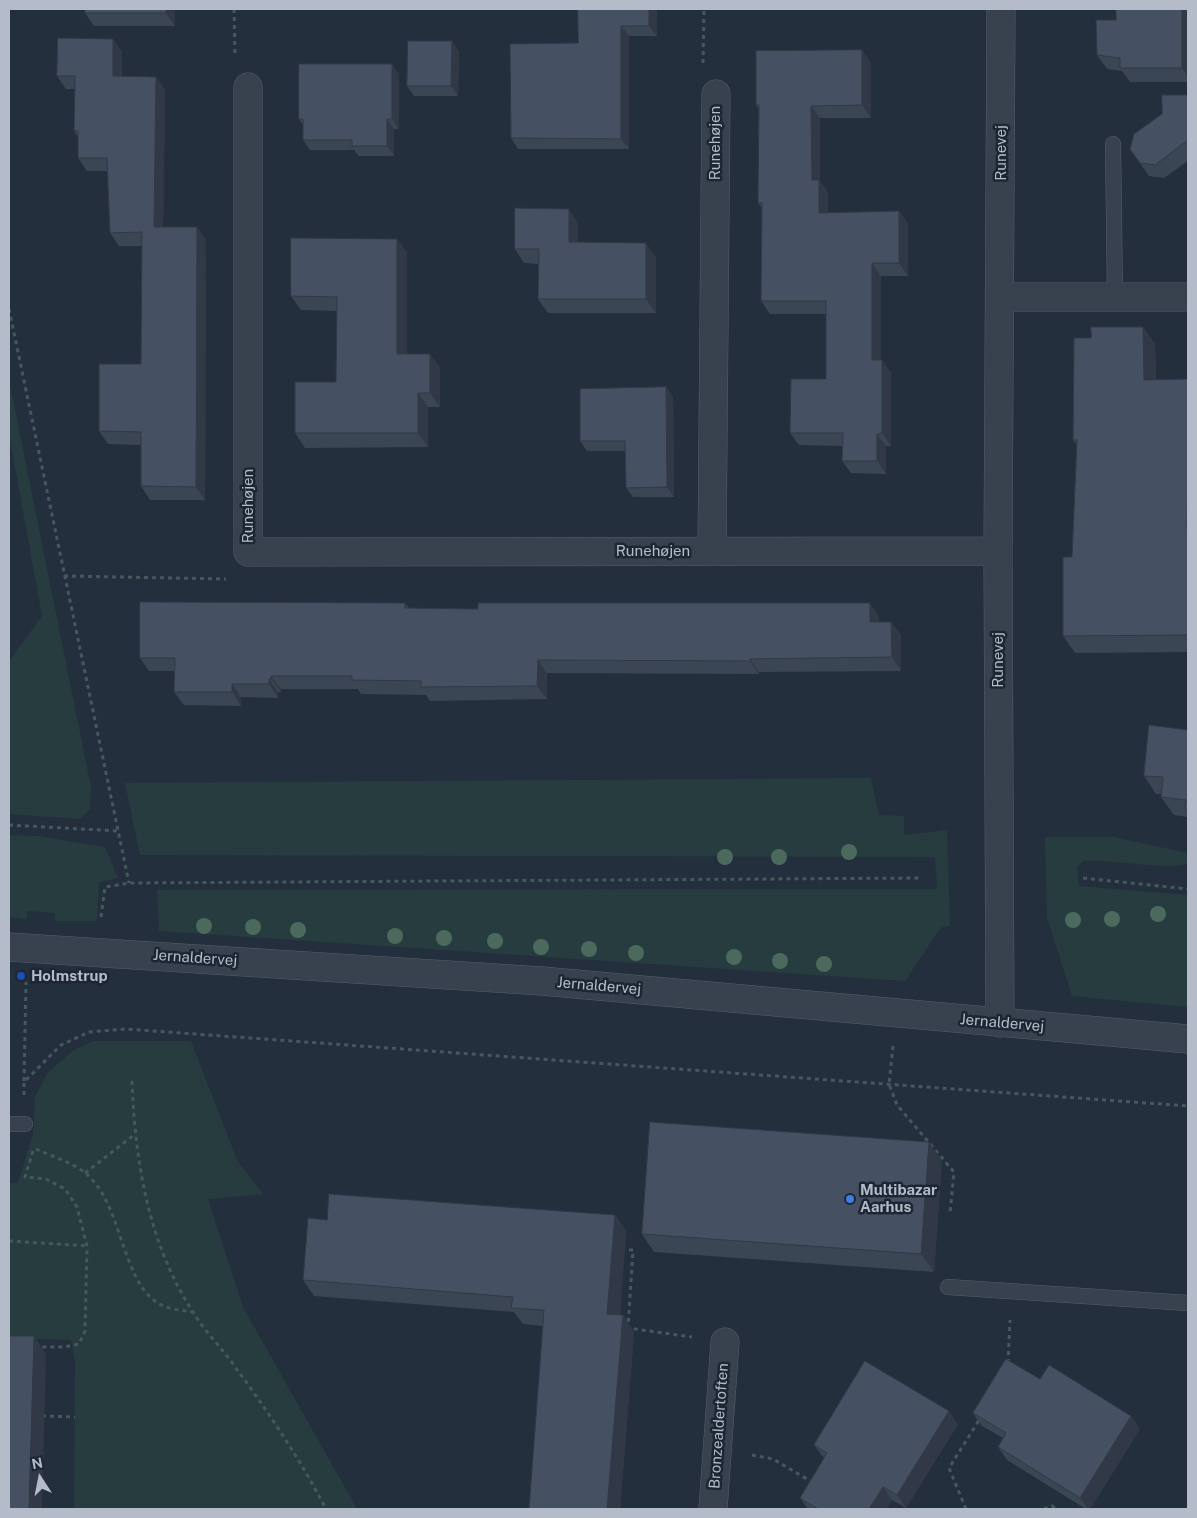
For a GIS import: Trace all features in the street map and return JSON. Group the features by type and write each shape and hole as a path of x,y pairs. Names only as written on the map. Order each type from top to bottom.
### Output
{"street":[{"name":"Runevej","path":"1000,1023 998,551 1001,9"},
{"name":"Runehøjen","path":"248,87 248,552 998,551"},
{"name":"Runehøjen","path":"712,551 716,94"},
{"path":"1000,297 1188,297"},
{"name":"Jernaldervej","path":"18,948 542,981 1188,1039"},
{"name":"Bronzealdertoften","path":"713,1509 725,1342"}],"lane":[{"path":"1113,144 1115,297"},
{"path":"9,1124 25,1124"},
{"path":"948,1286 1188,1303"}],"path":[{"path":"704,9 703,94 716,94"},
{"path":"9,309 129,883"},
{"path":"64,576 235,579 235,552 248,552"},
{"path":"9,825 118,831"},
{"path":"103,952 101,921 105,887 129,883 919,878"},
{"path":"1083,878 1188,889"},
{"path":"18,948 25,1124"},
{"path":"896,1014 889,1084 897,1105 954,1172 950,1213"},
{"path":"24,1082 61,1045 90,1032 126,1029 1188,1106"},
{"path":"132,1081 134,1135 150,1218 169,1266 192,1312 272,1419 326,1509"},
{"path":"85,1173 134,1135"},
{"path":"27,1347 64,1348 79,1344 85,1331 87,1246 77,1208 65,1189 46,1179 25,1177 34,1148 85,1173 105,1197 140,1283 156,1302 174,1310 192,1312"},
{"path":"9,1241 87,1246"},
{"path":"614,1249 633,1250 628,1328 725,1342"},
{"path":"1008,1371 1011,1291"},
{"path":"966,1509 950,1468 984,1412"},
{"path":"40,1416 75,1417"},
{"path":"718,1448 773,1459 815,1484"},
{"path":"1044,1509 1052,1506 1056,1509"}],"green space":[{"path":"9,380 91,787 90,809 80,819 9,814 9,661 42,616 9,434"},
{"path":"871,778 879,815 904,816 904,835 947,830 950,926 941,927 905,981 159,931 157,890 937,889 935,857 140,855 125,783"},
{"path":"9,835 38,836 105,847 118,878 99,882 97,921 55,921 55,913 27,911 27,919 11,917 9,925"},
{"path":"1045,837 1114,837 1188,853 1188,864 1175,866 1083,861 1077,868 1079,886 1188,895 1188,1007 1072,996 1047,918"},
{"path":"94,1041 191,1041 237,1160 263,1194 208,1199 243,1307 357,1509 74,1509 75,1361 71,1340 9,1338 9,1183 18,1183 33,1134 35,1097 48,1072 74,1050"}],"building":[{"path":"85,9 166,9 166,13 85,13"},
{"path":"578,9 649,9 649,26 621,26 621,139 511,138 510,44 578,43"},
{"path":"1116,9 1182,9 1182,68 1120,68 1120,58 1097,55 1096,20 1116,20"},
{"path":"58,38 113,39 113,76 156,77 154,227 197,227 196,487 141,486 141,432 99,431 99,364 141,364 142,232 110,233 107,158 78,158 78,131 74,131 75,76 57,76"},
{"path":"408,41 452,41 451,86 407,86"},
{"path":"862,50 862,105 811,106 812,180 819,180 819,213 899,211 899,263 872,263 872,360 882,360 882,433 877,434 877,461 842,461 843,433 790,433 791,379 826,379 826,301 761,301 762,203 758,203 759,105 756,105 756,51"},
{"path":"299,64 392,64 392,119 387,119 387,146 352,146 352,140 303,140 303,119 299,119"},
{"path":"1162,95 1188,95 1188,140 1155,165 1140,163 1130,149 1134,134 1162,114"},
{"path":"515,208 569,209 569,242 646,243 646,299 538,299 539,249 515,249"},
{"path":"291,238 397,239 397,354 430,354 430,393 418,393 418,433 295,433 295,382 336,382 337,297 291,296"},
{"path":"1091,327 1143,327 1144,380 1188,379 1188,635 1063,636 1063,557 1072,557 1077,440 1073,440 1074,338 1091,338"},
{"path":"666,387 667,487 626,488 625,441 580,441 580,389"},
{"path":"140,602 405,603 405,608 478,609 478,603 870,603 870,622 891,622 892,657 750,659 750,661 538,660 537,686 421,687 421,681 352,680 352,676 271,676 269,684 232,684 232,692 174,692 175,658 140,658"},
{"path":"1149,725 1188,730 1188,810 1185,809 1186,800 1161,797 1163,777 1144,776"},
{"path":"650,1122 929,1142 921,1254 642,1234"},
{"path":"329,1194 615,1215 607,1314 623,1315 607,1509 529,1509 544,1310 511,1308 513,1297 303,1280 308,1218 327,1220"},
{"path":"9,1336 34,1336 29,1509 9,1509"},
{"path":"1006,1359 1040,1379 1049,1365 1131,1416 1080,1498 998,1447 1006,1433 973,1413"},
{"path":"865,1361 949,1411 897,1495 883,1487 869,1509 818,1509 800,1498 827,1453 814,1445"}],"place":[{"name":"Holmstrup","path":"21,976"},
{"name":"Multibazar Aarhus","path":"850,1199"}]}
